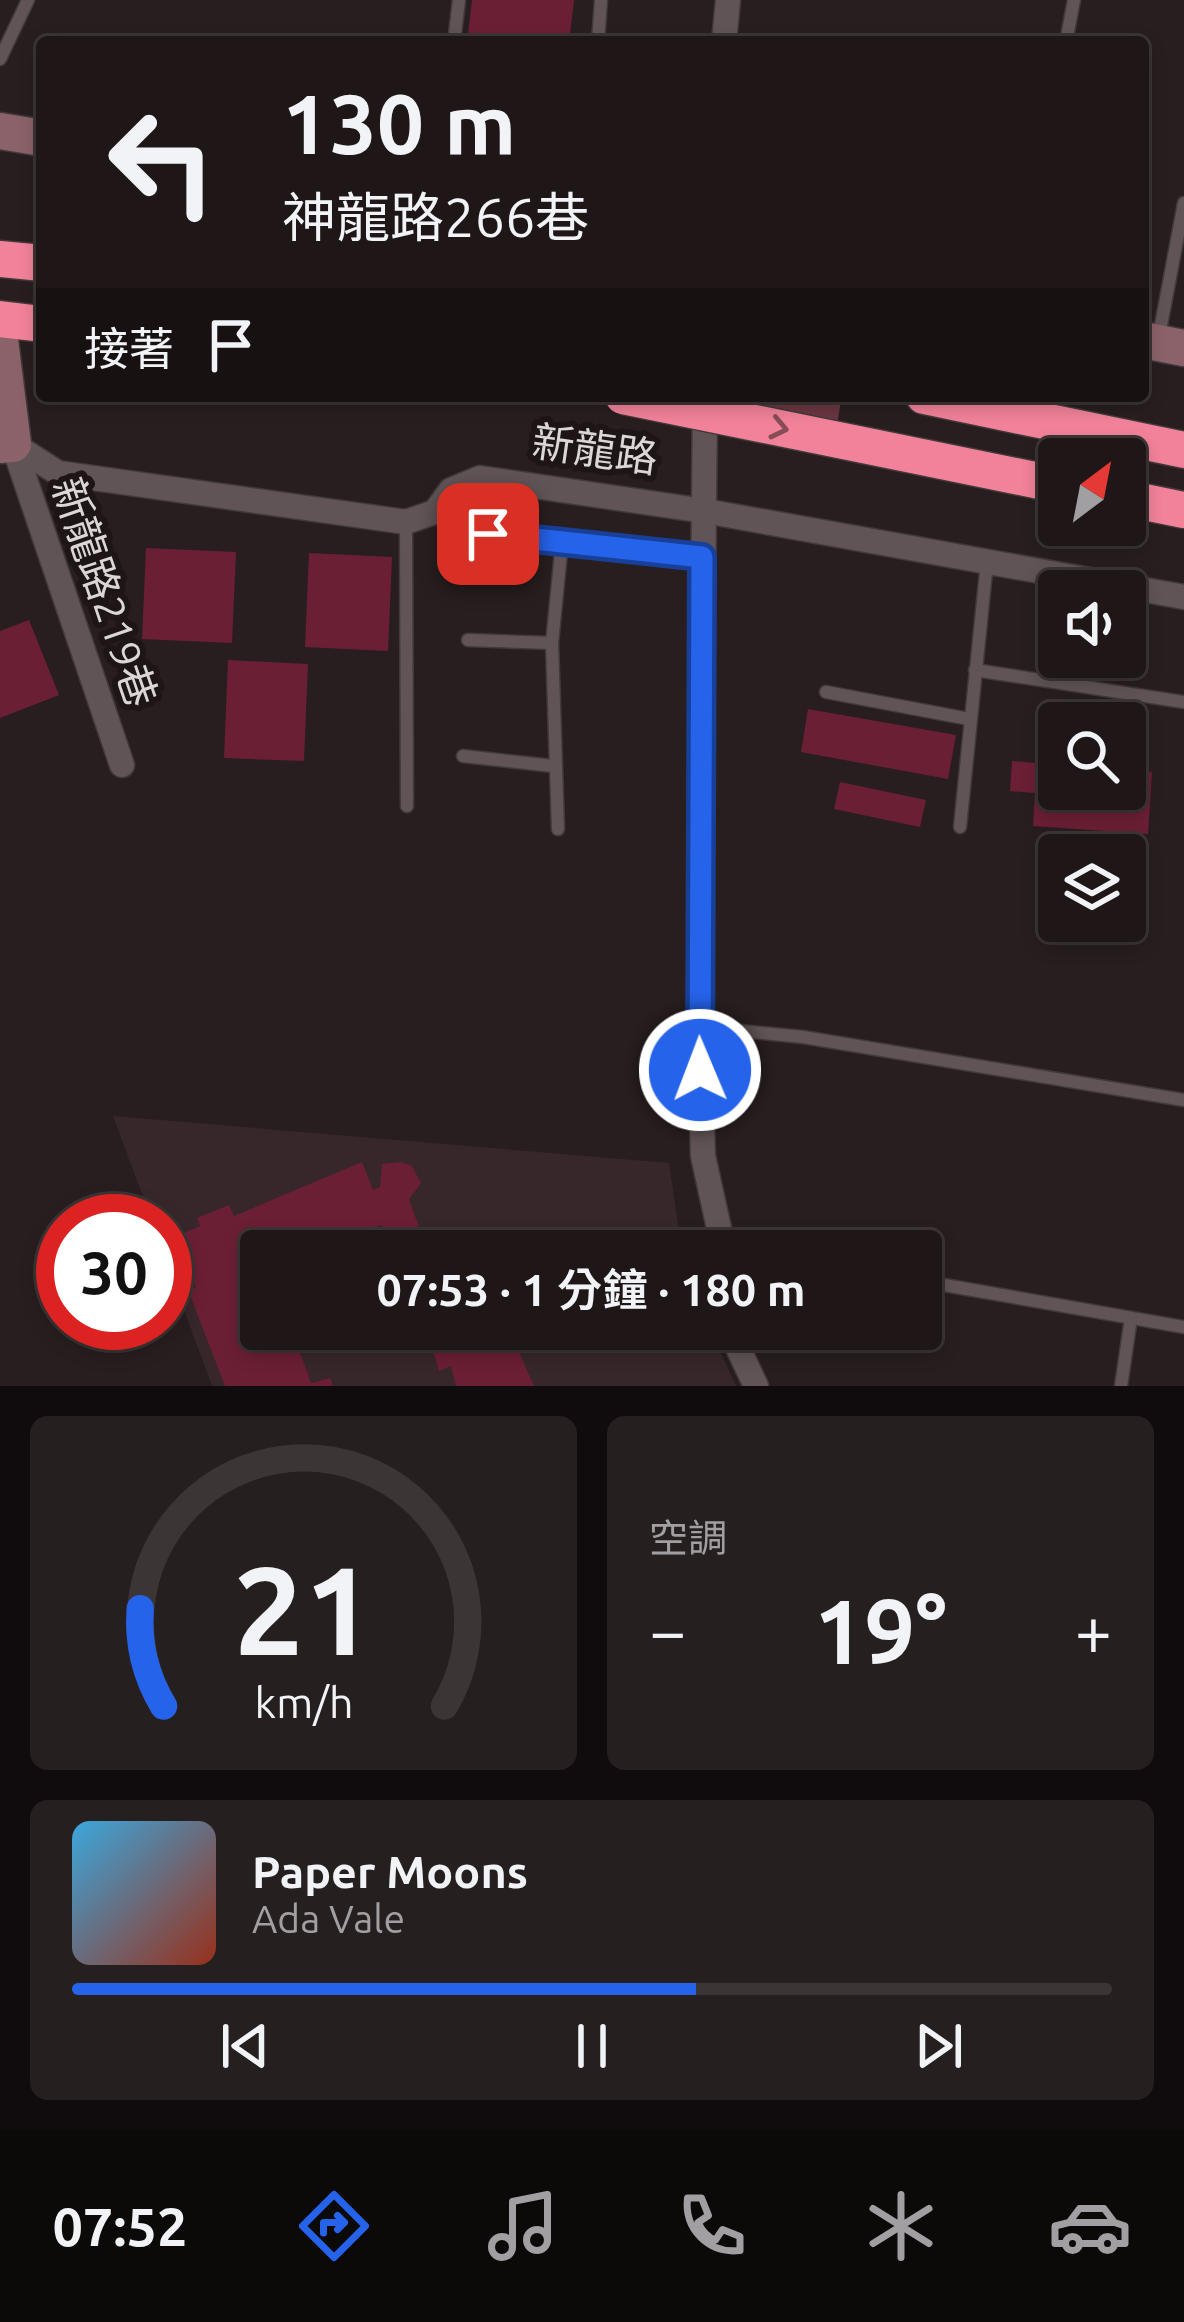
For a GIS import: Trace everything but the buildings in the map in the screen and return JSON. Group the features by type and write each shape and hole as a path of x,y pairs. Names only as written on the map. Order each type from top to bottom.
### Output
{"highway":[{"path":"0,259 36,262"},
{"path":"0,319 36,323"},
{"path":"652,402 1038,481"},
{"path":"953,402 1184,449"},
{"path":"1146,502 1184,510"}],"street":[{"path":"725,36 728,0"},
{"path":"0,130 36,137"},
{"path":"0,340 7,444 58,473 406,522"},
{"path":"704,402 698,1027 703,1156 719,1230"},
{"name":"新龍路219巷","path":"7,444 122,765"},
{"name":"新龍路","path":"406,522 436,512 452,490 480,478 705,511 1184,598"},
{"path":"739,1350 757,1386"}],"lane":[{"path":"0,59 28,0"},
{"path":"455,36 459,0"},
{"path":"598,36 601,0"},
{"path":"1067,36 1074,0"},
{"path":"1162,344 1184,203"},
{"path":"406,522 407,806"},
{"path":"488,534 702,557"},
{"path":"558,829 552,644 562,542"},
{"path":"960,827 987,562"},
{"path":"468,640 552,644"},
{"path":"975,670 1184,702"},
{"path":"826,692 969,718"},
{"path":"463,756 554,766"},
{"path":"698,1027 803,1037 1184,1100"},
{"path":"942,1285 1184,1327"},
{"path":"1121,1386 1131,1318"}],"shaded area":[{"path":"741,402 841,402 834,447 736,431"},
{"path":"113,1116 669,1163 679,1230 240,1230 240,1350 720,1350 736,1386 212,1386 192,1332 192,1194 142,1194"}],"route":[{"path":"488,534 702,557 700,1070"}]}
